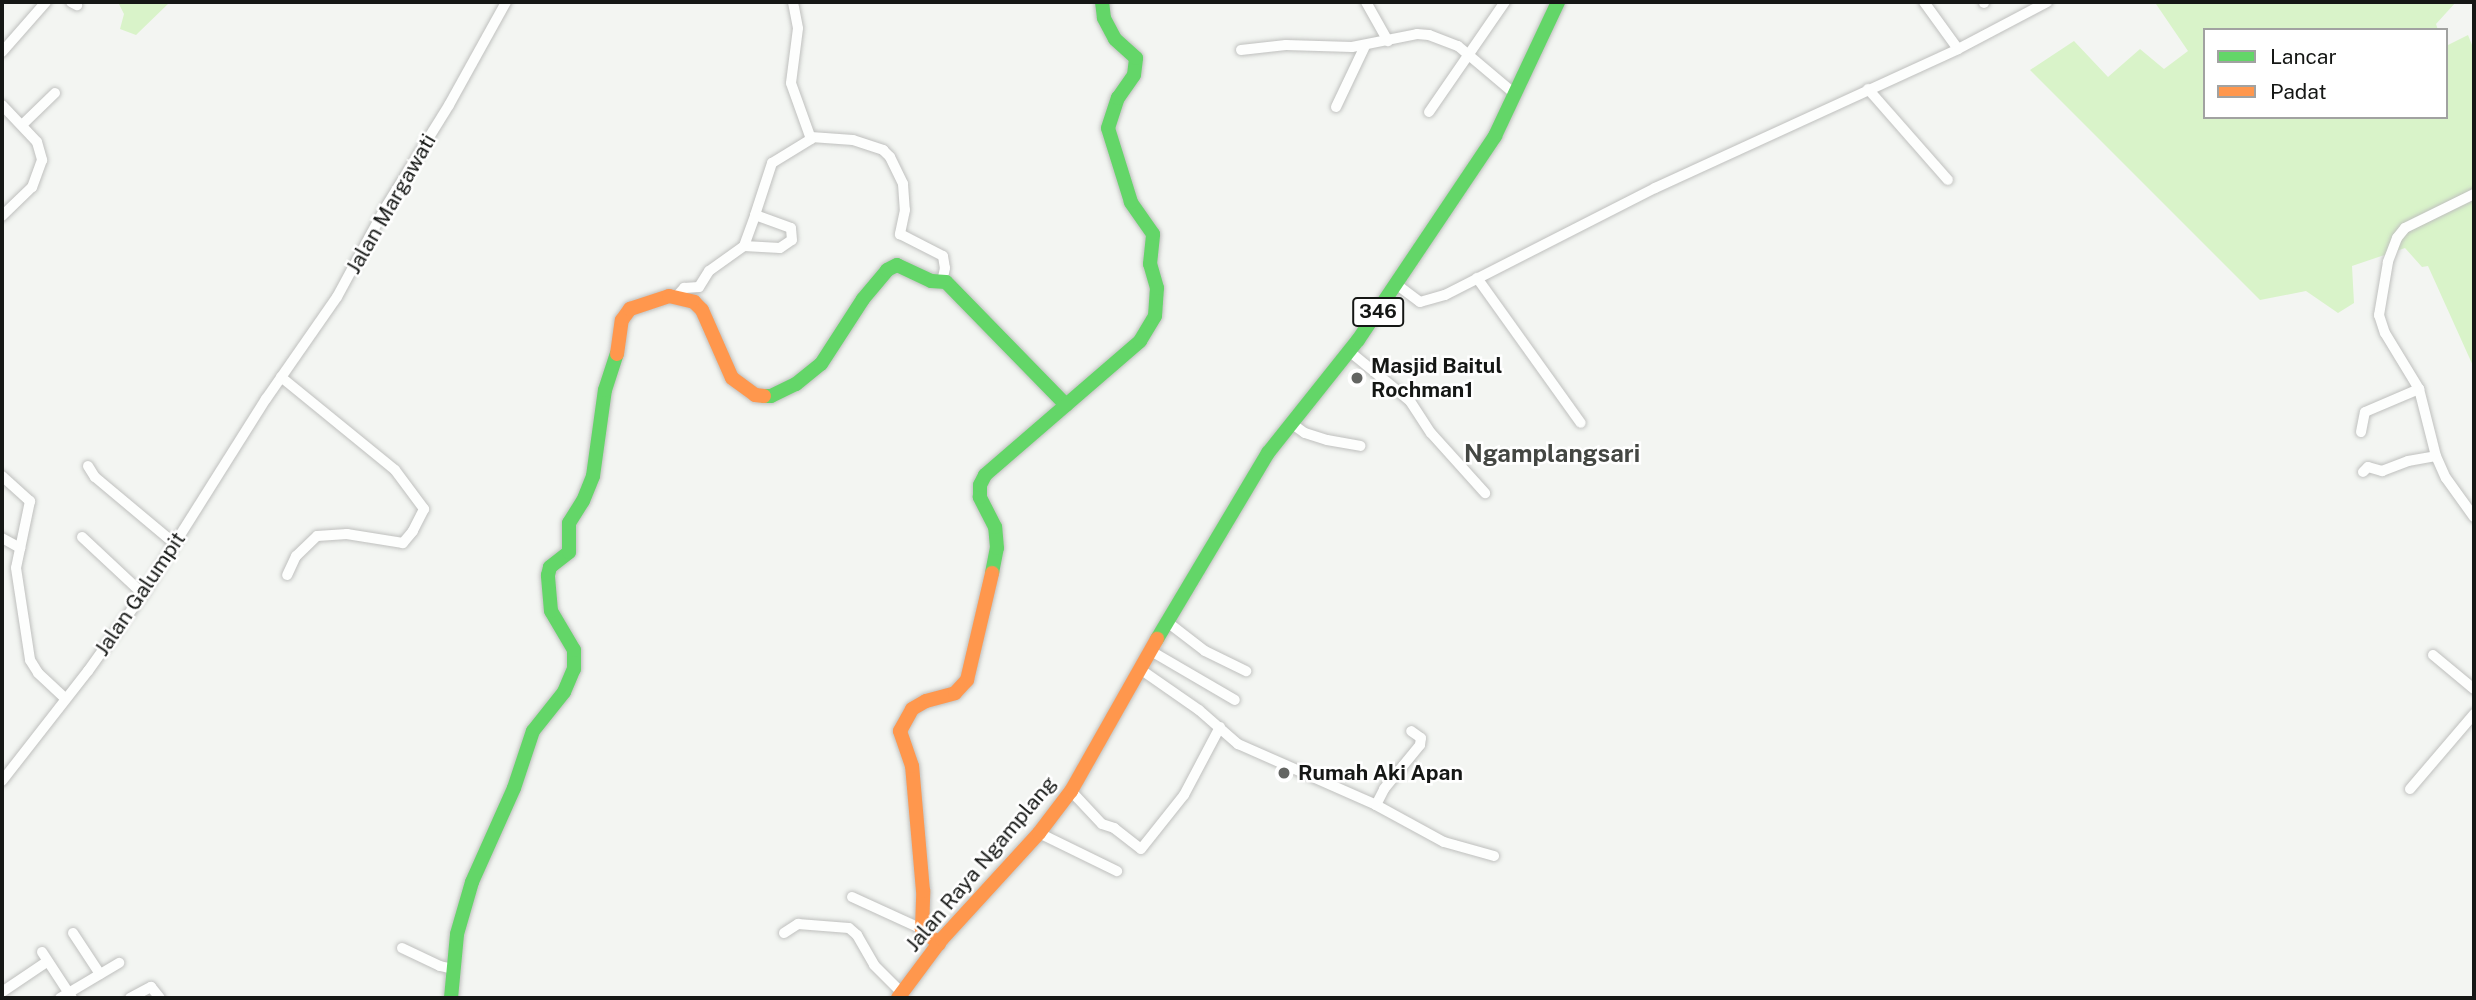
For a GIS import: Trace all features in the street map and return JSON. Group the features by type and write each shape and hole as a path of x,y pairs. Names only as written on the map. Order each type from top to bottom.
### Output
{"street":[{"path":"3,48 46,2"},
{"name":"Jalan Margawati","path":"266,399 358,262 384,209 449,105 506,2"},
{"path":"793,2 798,28 791,83 811,137"},
{"path":"922,929 923,891 912,766 901,737 901,726 908,713 917,705 956,693 967,680 998,548 995,527 980,497 983,479 1064,404 1140,341 1155,316 1157,288 1150,264 1153,234 1131,202 1108,128 1118,97 1134,75 1136,58 1115,39 1104,18 1102,2"},
{"path":"1366,2 1388,41"},
{"path":"1429,112 1505,2"},
{"name":"346","path":"1291,423 1349,351 1495,136 1558,2"},
{"path":"1924,2 1958,49"},
{"path":"1396,284 1415,299 1425,302 1446,295 1655,188 1958,49 2047,2"},
{"path":"1241,50 1288,45 1365,46 1430,35 1449,41 1469,54 1516,95"},
{"path":"1336,107 1365,46"},
{"path":"1868,89 1948,180"},
{"path":"22,125 55,93"},
{"path":"2,105 40,147 39,172 32,187 2,216"},
{"path":"676,296 684,288 699,287 709,271 744,246 772,163 806,145 811,137"},
{"path":"811,137 853,140 883,150 890,157 903,184 905,210 900,234 943,256 940,279"},
{"path":"2474,194 2405,228 2393,245 2379,315 2385,333 2419,389 2435,456 2446,478 2474,517"},
{"path":"744,246 780,248 792,240 791,228 755,215"},
{"path":"451,998 447,968 464,907 514,788 533,731 564,692 574,669 574,650 552,615 548,575 550,567 569,552 569,523 583,501 593,476 605,390 616,357 622,320 634,306 676,296 694,302 702,310 723,362 737,383 755,395 771,396 796,384 821,364 848,319 891,268 897,265 940,279 980,315 1064,404"},
{"path":"1477,278 1581,422"},
{"path":"1349,351 1393,384 1410,401 1431,433 1485,493"},
{"path":"281,377 395,470 424,509 413,531 403,543 347,534 317,536 296,556 287,575"},
{"path":"2361,432 2365,412 2419,389"},
{"name":"Jalan Galumpit","path":"3,777 143,594 266,399"},
{"path":"1291,423 1306,433 1327,440 1360,446"},
{"name":"Jalan Raya Ngamplang","path":"900,995 943,939 1039,833 1071,790 1166,621 1239,499 1291,423"},
{"path":"2363,472 2368,467 2382,471 2409,461 2435,456"},
{"path":"88,466 95,477 174,543"},
{"path":"2,476 30,499 16,568 30,660 38,673 65,698"},
{"path":"82,537 143,594"},
{"path":"2,538 20,548"},
{"path":"1166,621 1205,651 1246,671"},
{"path":"1151,651 1235,700"},
{"path":"2432,655 2474,689"},
{"path":"1140,669 1220,727 1237,744 1376,805 1444,842 1494,856"},
{"path":"2410,789 2474,714"},
{"path":"1071,790 1102,824 1141,849 1184,795 1220,727"},
{"path":"1376,805 1384,789 1420,745 1421,739 1411,731"},
{"path":"1039,833 1117,871"},
{"path":"852,897 943,939"},
{"path":"784,933 798,924 849,928 857,935 874,965 900,995"},
{"path":"73,933 100,974"},
{"path":"402,948 447,968"},
{"path":"2,992 45,957 67,997 118,963"},
{"path":"130,998 151,987 160,998"}],"green space":[{"path":"118,2 170,2 136,35 120,29 124,14"},
{"path":"2456,2 2436,24 2437,28 2203,28 2203,119 2448,119 2448,45 2468,35 2474,50 2474,368 2428,266 2422,267 2405,248 2352,266 2354,303 2338,313 2306,291 2260,300 2030,70 2074,41 2108,77 2140,49 2164,69 2188,51 2156,4"}],"traffic: fast":[{"path":"992,573 997,548 995,527 980,497 980,485 985,475 1140,341 1155,316 1157,288 1150,264 1153,234 1131,202 1108,128 1118,98 1134,75 1136,58 1115,39 1104,18 1102,2"},
{"path":"1157,639 1268,453 1358,340 1495,136 1558,2"},
{"path":"764,396 771,396 796,384 821,364 863,299 887,270 897,265 931,281 946,282 1066,405"},
{"path":"451,998 457,934 472,882 514,788 533,731 564,692 574,669 574,650 551,611 548,575 550,567 569,552 569,523 583,501 593,476 605,390 617,354"}],"traffic: slow":[{"path":"617,354 622,320 630,309 669,296 694,302 702,310 732,378 755,395 764,396"},
{"path":"939,944 922,929 923,891 912,766 900,731 912,709 926,701 955,693 967,680 992,573"},
{"path":"898,998 942,939 1039,833 1071,791 1157,639"}],"place":[{"name":"Masjid Baitul Rochman1","path":"1357,378"},
{"name":"Rumah Aki Apan","path":"1284,773"}],"district":[{"name":"Ngamplangsari","path":"1552,454"}]}
